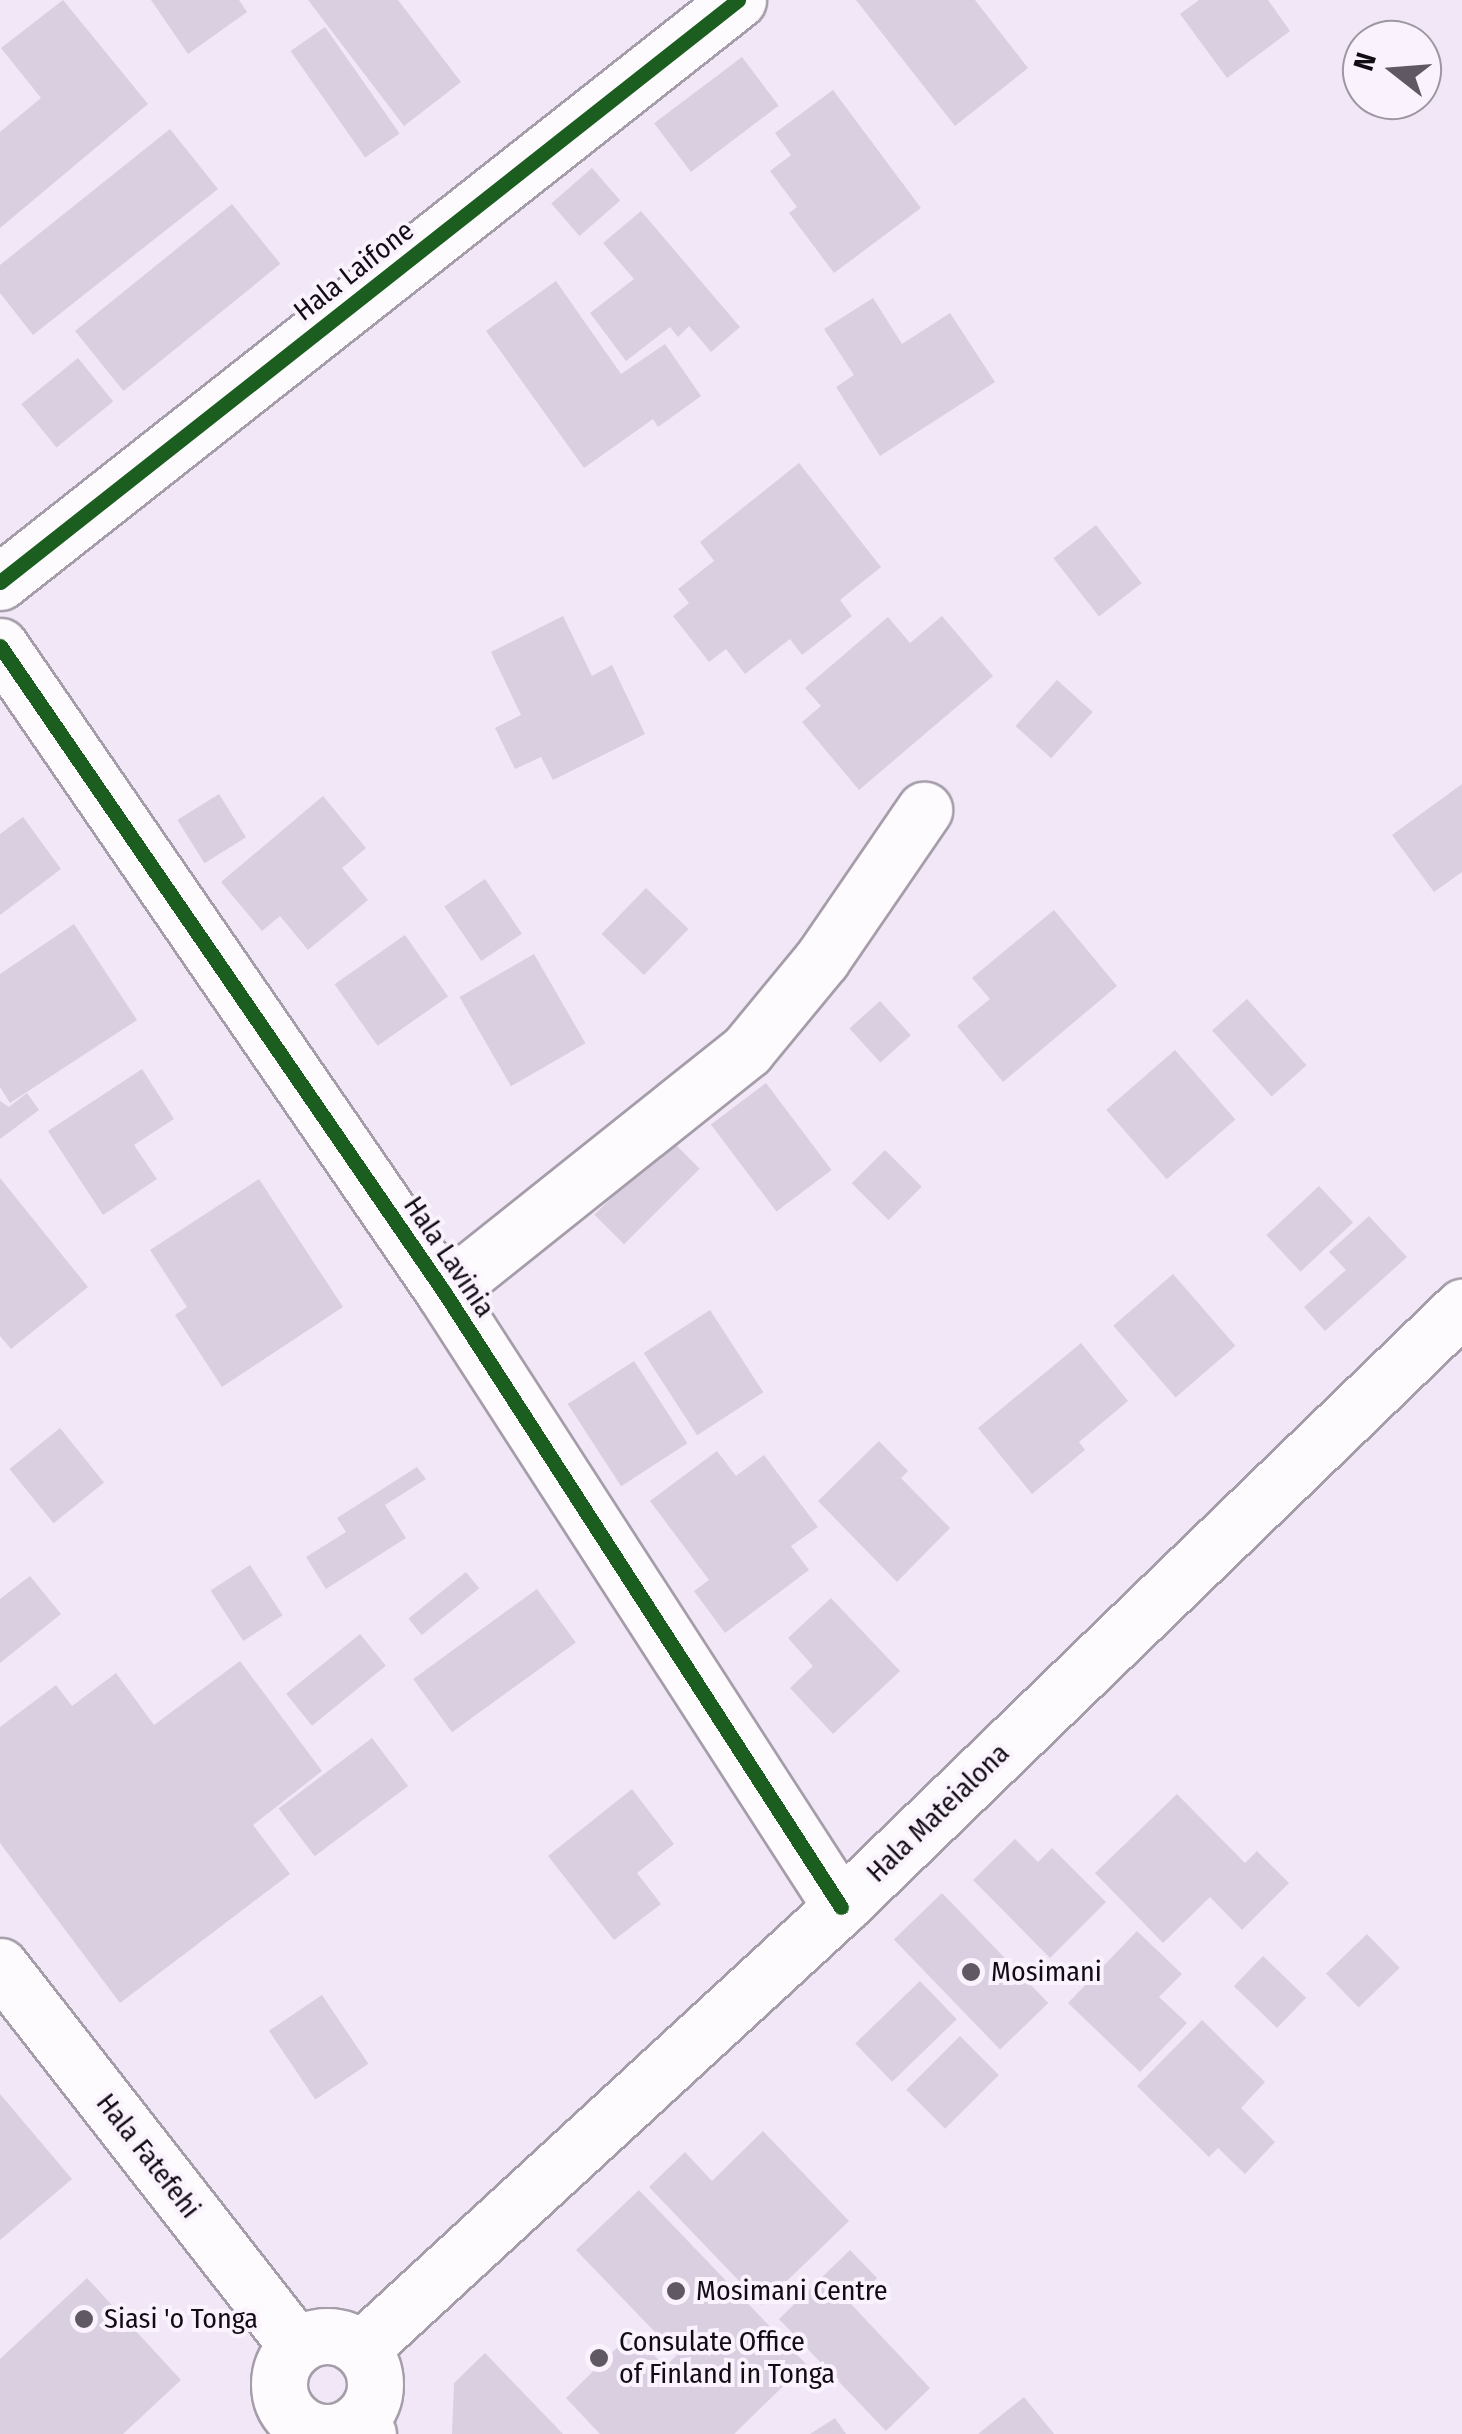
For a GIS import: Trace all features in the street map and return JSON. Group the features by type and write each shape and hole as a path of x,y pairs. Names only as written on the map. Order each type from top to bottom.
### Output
{"street":[{"name":"Hala Laifone","path":"0,582 738,0"},
{"name":"Hala Lavinia","path":"0,646 444,1292 841,1907"},
{"path":"444,1292 747,1050 822,959 924,810"},
{"name":"Hala Mateialona","path":"361,2350 841,1907 1462,1307"},
{"name":"Hala Fatefehi","path":"0,1966 296,2345"},
{"path":"330,2335 361,2350 376,2385 363,2428 325,2433 283,2426 278,2380 296,2345 330,2335"}],"building":[{"path":"63,0 148,104 0,228 0,132 41,98 1,48"},
{"path":"151,0 239,0 247,12 188,54"},
{"path":"308,0 398,0 461,82 404,126"},
{"path":"856,0 975,0 1028,68 955,126"},
{"path":"1199,0 1268,0 1290,31 1227,78 1180,14"},
{"path":"325,27 400,133 365,158 291,51"},
{"path":"742,57 779,106 691,172 654,123"},
{"path":"833,90 921,208 834,273 789,213 797,207 770,171 791,155 775,133"},
{"path":"170,129 218,189 33,335 0,293 0,265"},
{"path":"592,168 620,200 579,236 551,203"},
{"path":"232,204 280,264 123,391 75,331"},
{"path":"641,211 740,327 711,352 689,326 678,337 670,327 626,361 590,313 634,279 603,243"},
{"path":"556,281 621,374 665,344 701,396 658,427 653,419 584,468 486,331"},
{"path":"873,298 902,344 950,313 995,382 880,456 836,387 854,375 824,329"},
{"path":"78,358 113,402 57,447 21,404"},
{"path":"799,463 881,567 840,600 852,616 802,655 790,639 745,674 726,649 709,662 673,616 689,603 678,589 714,561 700,542"},
{"path":"1096,525 1142,583 1099,617 1053,558"},
{"path":"563,616 592,676 612,665 645,734 553,780 541,757 515,769 495,728 521,715 491,652"},
{"path":"942,616 993,676 859,790 802,722 821,706 805,688 888,617 910,643"},
{"path":"1057,680 1093,712 1051,758 1016,726"},
{"path":"1462,784 1462,872 1434,892 1392,835"},
{"path":"219,794 246,837 204,863 177,820"},
{"path":"323,796 366,848 342,868 368,900 308,950 280,916 262,931 221,882"},
{"path":"23,817 61,869 0,915 0,834"},
{"path":"485,879 522,934 481,961 444,906"},
{"path":"646,888 688,929 644,975 602,934"},
{"path":"1054,910 1117,986 1003,1082 957,1026 990,999 972,978"},
{"path":"74,924 137,1020 10,1103 0,1087 0,974"},
{"path":"405,935 448,996 378,1046 335,984"},
{"path":"534,954 586,1043 511,1086 460,997"},
{"path":"1247,999 1307,1065 1272,1097 1212,1030"},
{"path":"880,1001 911,1035 880,1063 850,1028"},
{"path":"1175,1050 1235,1119 1167,1179 1106,1110"},
{"path":"142,1069 174,1119 134,1145 157,1179 103,1215 48,1131"},
{"path":"766,1083 832,1170 776,1212 711,1125"},
{"path":"27,1093 39,1110 0,1139 0,1101 9,1107"},
{"path":"670,1139 700,1169 624,1244 594,1215"},
{"path":"885,1150 922,1187 889,1220 852,1183"},
{"path":"0,1178 88,1287 11,1349 0,1336"},
{"path":"259,1179 343,1307 222,1387 175,1315 187,1307 150,1250"},
{"path":"1319,1186 1353,1223 1300,1272 1266,1235"},
{"path":"1369,1216 1407,1257 1325,1331 1304,1307 1346,1270 1329,1252"},
{"path":"1173,1274 1235,1346 1176,1398 1113,1326"},
{"path":"710,1310 763,1392 697,1435 644,1353"},
{"path":"1081,1343 1128,1401 1079,1442 1085,1450 1032,1494 978,1428"},
{"path":"634,1361 687,1443 621,1486 568,1404"},
{"path":"60,1428 104,1482 54,1523 9,1469"},
{"path":"879,1441 908,1471 901,1478 950,1528 897,1582 818,1501"},
{"path":"717,1451 736,1476 764,1455 818,1527 791,1546 809,1570 725,1633 694,1591 709,1580 650,1501"},
{"path":"417,1467 426,1479 385,1505 406,1538 326,1589 306,1557 346,1532 337,1518"},
{"path":"250,1565 283,1615 243,1641 211,1591"},
{"path":"466,1572 479,1588 422,1635 408,1619"},
{"path":"30,1576 61,1614 0,1663 0,1599"},
{"path":"537,1589 576,1642 452,1732 413,1679"},
{"path":"831,1598 900,1671 833,1734 790,1688 813,1666 788,1638"},
{"path":"360,1634 386,1666 312,1726 286,1694"},
{"path":"240,1661 322,1771 253,1825 290,1874 120,2003 0,1843 0,1727 56,1685 72,1706 116,1673 154,1725"},
{"path":"372,1738 408,1786 315,1856 279,1808"},
{"path":"632,1789 674,1844 637,1873 661,1904 614,1940 548,1856"},
{"path":"1177,1794 1245,1863 1257,1851 1289,1883 1242,1930 1210,1897 1163,1943 1095,1873"},
{"path":"1015,1839 1038,1862 1052,1848 1106,1902 1050,1958 973,1880"},
{"name":"Mosimani","path":"942,1893 1048,2003 1000,2050 894,1940"},
{"path":"1137,1931 1182,1974 1159,1997 1187,2023 1140,2072 1068,2003"},
{"path":"1367,1934 1400,1968 1359,2007 1326,1974"},
{"path":"1263,1956 1306,1998 1277,2028 1234,1986"},
{"path":"920,1981 957,2019 892,2082 855,2044"},
{"path":"322,1995 368,2064 315,2100 269,2031"},
{"path":"1202,2020 1265,2082 1241,2108 1275,2142 1245,2174 1218,2148 1209,2157 1137,2086"},
{"path":"960,2036 999,2075 945,2129 906,2090"},
{"path":"0,2094 72,2179 0,2240"},
{"path":"763,2131 849,2221 762,2305 649,2187 685,2152 712,2181"},
{"name":"Mosimani Centre","path":"639,2190 806,2364 734,2434 600,2434 566,2398 633,2332 665,2367 677,2355 576,2250"},
{"path":"850,2250 877,2278 851,2304 930,2388 886,2431 779,2319"},
{"name":"Siasi 'o Tonga","path":"87,2278 181,2380 123,2434 0,2434 0,2359"},
{"path":"485,2353 563,2434 452,2434 454,2383"},
{"path":"1024,2397 1054,2434 978,2434"},
{"path":"835,2418 846,2434 810,2434"}],"cycle path":[{"path":"0,582 738,0"},
{"path":"0,646 444,1292 841,1907"}],"place":[{"name":"Mosimani","path":"971,1972"},
{"name":"Mosimani Centre","path":"676,2291"},
{"name":"Siasi 'o Tonga","path":"84,2319"},
{"name":"Consulate Office of Finland in Tonga","path":"599,2358"}]}
